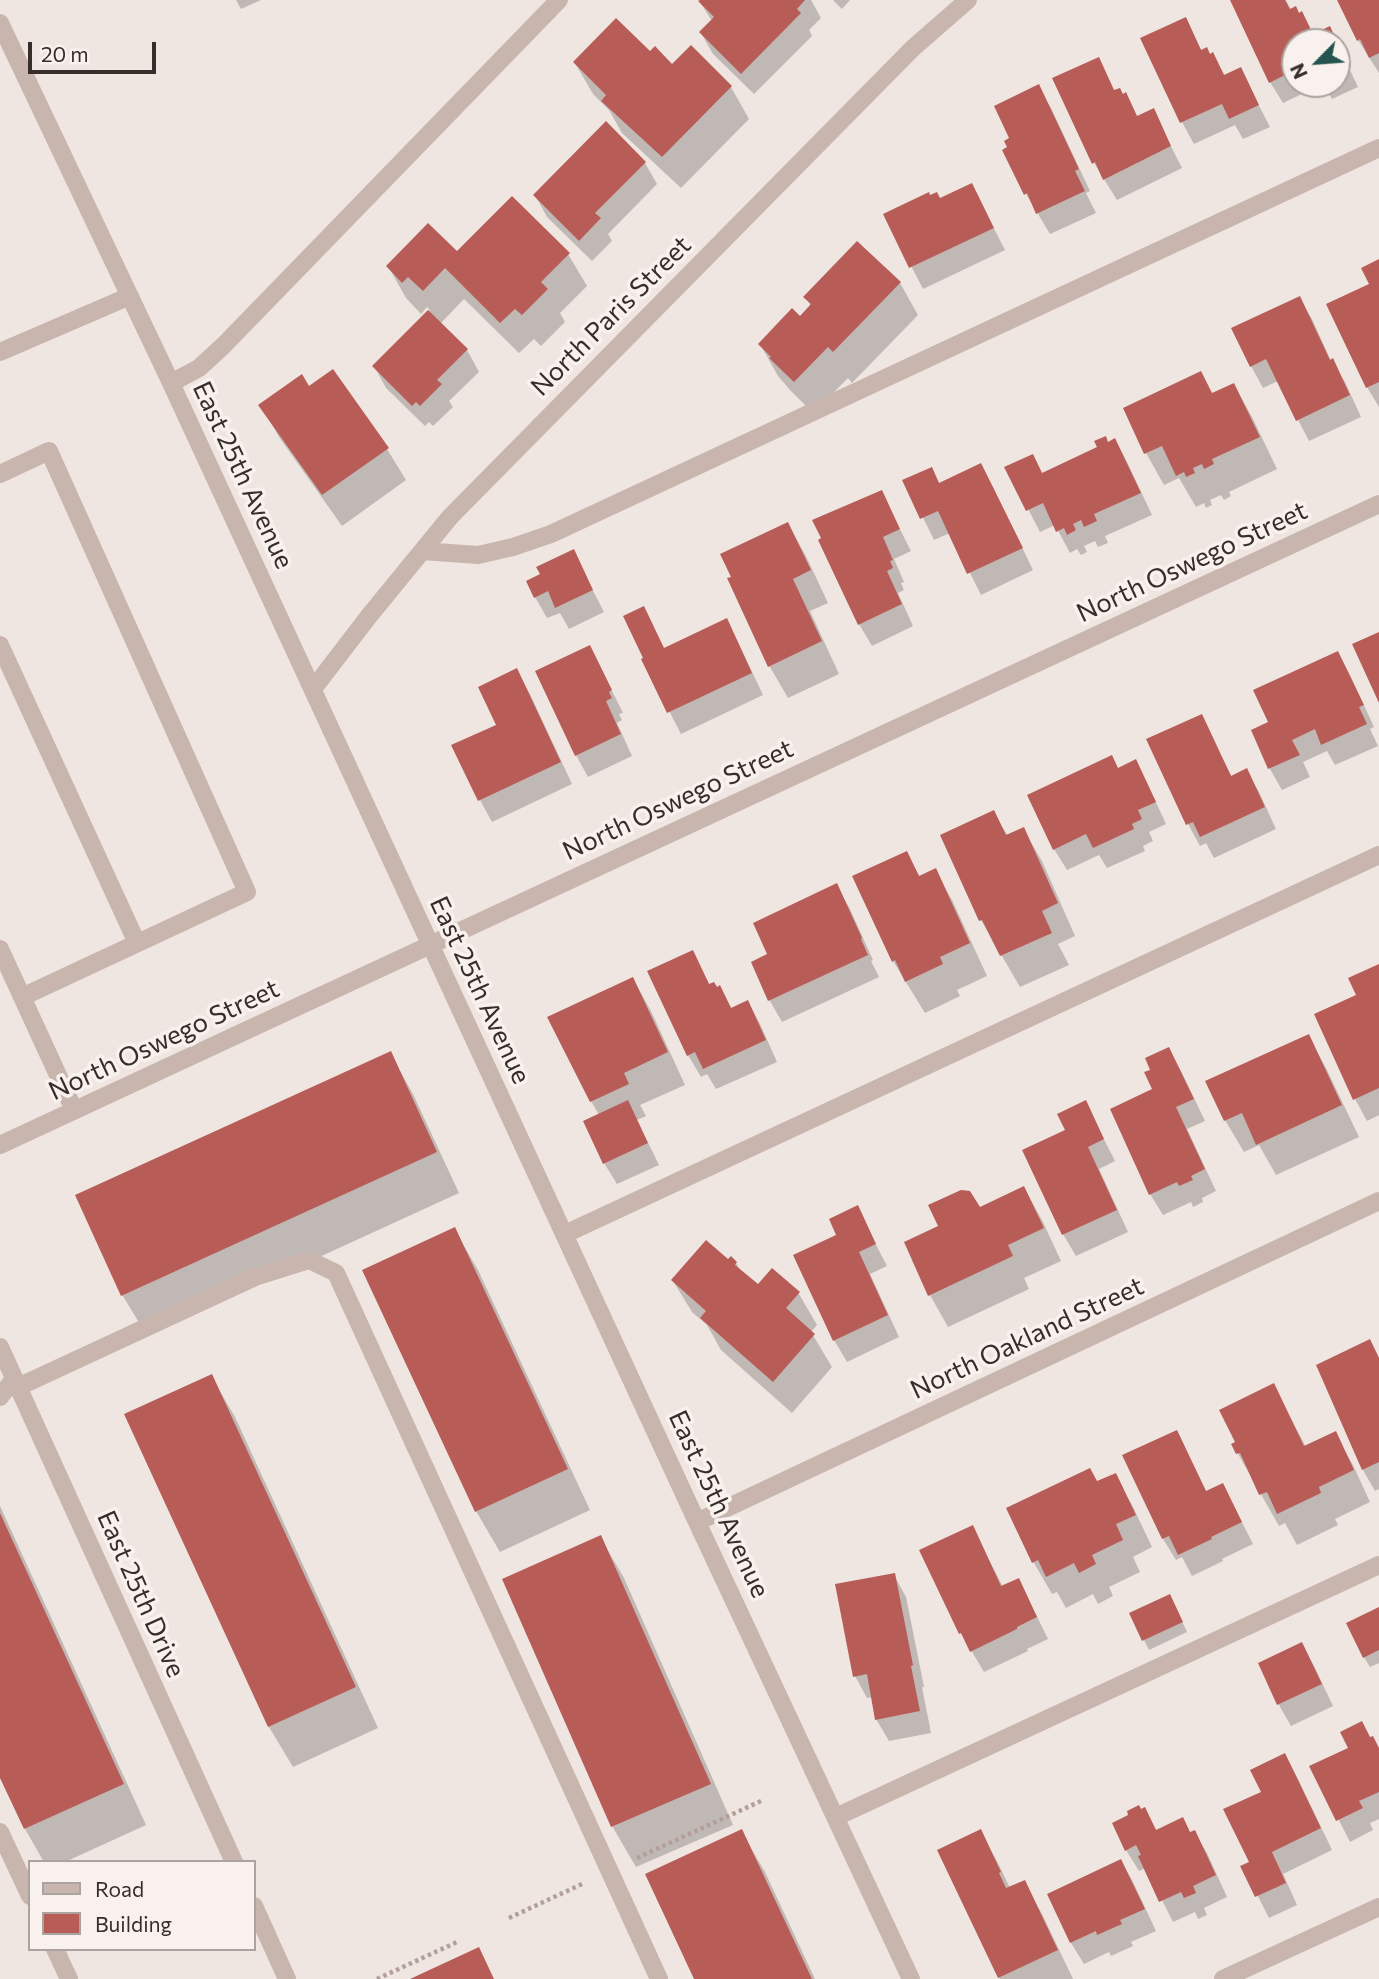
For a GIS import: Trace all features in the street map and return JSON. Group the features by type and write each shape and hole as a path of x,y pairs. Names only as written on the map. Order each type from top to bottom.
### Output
{"street":[{"path":"171,383 199,368 233,336 559,0"},
{"name":"North Paris Street","path":"313,689 450,517 913,48 968,0"},
{"name":"East 25th Avenue","path":"0,23 171,383 911,1979"},
{"path":"422,551 478,555 551,534 1379,148"},
{"path":"0,352 130,296"},
{"path":"0,474 49,451 247,892 22,997"},
{"name":"North Oswego Street","path":"0,1145 1379,504"},
{"path":"0,645 136,943"},
{"path":"565,1234 1379,855"},
{"path":"0,949 74,1111"},
{"name":"North Oakland Street","path":"697,1522 1379,1201"},
{"path":"0,1397 16,1383 255,1277 309,1260 336,1273 659,1979"},
{"name":"East 25th Drive","path":"0,1348 233,1860"},
{"path":"836,1817 1379,1565"},
{"path":"0,1832 28,1892"},
{"path":"1223,1979 1379,1907"},
{"path":"256,1910 287,1979"},
{"path":"56,1951 69,1979"}],"path":[{"path":"633,1860 761,1801"},
{"path":"509,1918 583,1883"},
{"path":"377,1979 457,1942"}],"building":[{"path":"805,0 797,9 801,13 741,74 699,32 714,17 698,1"},
{"path":"1230,0 1285,0 1290,9 1296,6 1299,13 1302,11 1310,28 1281,28 1281,77 1269,83"},
{"path":"1337,0 1379,0 1379,53 1369,58 1360,39 1357,41"},
{"path":"1186,17 1201,50 1207,47 1210,54 1213,52 1224,75 1241,67 1259,105 1229,119 1222,104 1180,123 1140,38"},
{"path":"616,18 650,51 655,46 672,64 691,45 732,86 662,157 601,101 606,95 573,62"},
{"path":"1099,57 1114,90 1120,88 1123,94 1126,92 1137,116 1154,108 1171,146 1103,180 1095,162 1092,164 1052,78"},
{"path":"1039,84 1079,169 1075,171 1085,191 1036,214 1002,150 1007,147 1004,141 1009,138 994,106"},
{"path":"606,121 646,162 595,213 601,218 579,241 533,195"},
{"path":"972,183 994,228 909,268 883,214 929,192 930,195 937,192 940,198"},
{"path":"512,196 570,253 541,282 548,289 522,315 515,309 500,323 445,268 423,291 408,277 402,283 386,266 428,223 457,251"},
{"path":"857,241 901,282 833,352 828,347 794,382 758,344 792,308 800,316 811,304 803,297"},
{"path":"1379,259 1379,382 1366,388 1326,304 1369,284 1361,268"},
{"path":"1300,296 1350,395 1296,421 1266,359 1250,367 1231,328"},
{"path":"428,310 468,349 437,380 442,384 420,406 416,402 412,406 372,366"},
{"path":"333,369 389,448 322,495 258,405 302,374 309,386"},
{"path":"1201,371 1212,393 1234,383 1260,437 1212,459 1214,464 1204,469 1202,464 1193,468 1195,473 1186,477 1184,472 1176,476 1162,446 1144,454 1123,408"},
{"path":"1106,436 1108,442 1115,438 1141,493 1094,514 1097,521 1084,527 1081,520 1073,524 1076,530 1067,535 1064,528 1056,532 1043,503 1026,511 1004,467 1033,454 1042,473 1097,447 1094,441"},
{"path":"981,463 1023,548 967,574 938,511 920,519 902,480 932,467 939,483"},
{"path":"882,490 900,529 883,537 893,560 890,561 893,568 887,571 902,604 858,625 818,540 821,538 812,520"},
{"path":"788,522 811,570 793,579 822,641 768,667 727,578 731,577 720,554"},
{"path":"574,549 593,590 555,608 548,591 534,598 526,581 540,574 536,567"},
{"path":"644,606 664,648 727,618 752,673 667,713 623,616"},
{"path":"1379,632 1379,703 1352,644"},
{"path":"590,645 612,690 609,692 612,698 606,701 621,734 575,756 535,671"},
{"path":"1338,651 1364,705 1359,707 1367,724 1321,745 1315,729 1292,740 1300,755 1268,769 1251,730 1268,722 1253,690"},
{"path":"517,668 561,762 478,801 451,745 496,725 478,687"},
{"path":"1202,714 1231,776 1247,768 1265,807 1200,837 1193,822 1186,825 1146,739"},
{"path":"1112,755 1118,768 1136,759 1156,802 1138,810 1142,819 1132,824 1134,829 1093,848 1086,834 1053,850 1027,795"},
{"path":"994,810 1006,835 1024,827 1058,903 1042,911 1052,933 1000,956 982,920 979,921 940,835"},
{"path":"907,851 919,876 936,868 970,943 940,957 943,964 905,982 895,960 892,962 852,876"},
{"path":"837,883 868,955 768,1001 751,962 767,954 753,923"},
{"path":"693,950 709,984 714,982 717,987 720,985 731,1008 748,1000 766,1040 703,1069 695,1052 687,1056 647,971"},
{"path":"1379,964 1379,1088 1353,1100 1314,1014 1356,995 1348,978"},
{"path":"633,977 668,1052 624,1073 629,1084 590,1102 547,1017"},
{"path":"1309,1034 1342,1105 1256,1145 1242,1113 1224,1121 1205,1081"},
{"path":"1169,1047 1194,1099 1176,1107 1205,1169 1191,1176 1193,1180 1179,1186 1177,1182 1149,1195 1110,1109 1152,1089 1144,1072 1150,1070 1145,1058"},
{"path":"391,1051 437,1152 121,1296 75,1195"},
{"path":"628,1100 648,1143 603,1164 583,1121"},
{"path":"1086,1100 1104,1139 1088,1147 1117,1210 1062,1235 1022,1150 1065,1130 1057,1114"},
{"path":"1024,1186 1044,1228 1008,1245 1013,1256 928,1296 904,1242 938,1226 928,1205 961,1190 970,1191 980,1207"},
{"path":"858,1205 876,1244 859,1252 888,1315 833,1341 793,1255 836,1235 829,1219"},
{"path":"455,1227 568,1469 475,1512 362,1270"},
{"path":"706,1240 728,1259 731,1256 737,1262 735,1265 758,1284 772,1268 800,1292 786,1308 815,1334 773,1382 700,1318 706,1311 671,1280"},
{"path":"1370,1339 1379,1358 1379,1462 1362,1470 1316,1365"},
{"path":"212,1374 356,1687 268,1727 124,1414"},
{"path":"1274,1383 1304,1446 1336,1431 1354,1470 1319,1487 1321,1493 1277,1514 1267,1492 1259,1495 1240,1453 1236,1454 1231,1444 1235,1442 1219,1410"},
{"path":"1177,1430 1206,1491 1223,1483 1242,1522 1178,1555 1169,1536 1162,1539 1122,1455"},
{"path":"1090,1468 1097,1481 1116,1473 1136,1515 1116,1524 1123,1540 1092,1555 1096,1564 1079,1573 1074,1563 1046,1577 1038,1560 1032,1563 1006,1508"},
{"path":"0,1513 124,1784 24,1829 0,1778"},
{"path":"973,1525 1001,1586 1019,1578 1037,1617 970,1652 919,1550"},
{"path":"601,1535 711,1784 611,1827 502,1579"},
{"path":"895,1573 920,1711 875,1720 867,1674 853,1677 835,1584"},
{"path":"1170,1594 1183,1622 1142,1641 1129,1613"},
{"path":"1379,1607 1379,1650 1363,1658 1346,1623"},
{"path":"1302,1642 1322,1684 1277,1705 1258,1663"},
{"path":"1362,1721 1379,1748 1379,1792 1359,1801 1363,1808 1336,1821 1309,1766 1348,1748 1340,1732"},
{"path":"1285,1753 1321,1828 1272,1852 1286,1883 1255,1897 1240,1866 1249,1862 1223,1809 1261,1792 1250,1770"},
{"path":"1139,1805 1141,1809 1145,1807 1156,1830 1183,1817 1190,1832 1195,1830 1216,1875 1193,1886 1196,1893 1184,1898 1181,1892 1159,1902 1138,1856 1141,1855 1136,1845 1125,1851 1112,1823 1128,1815 1127,1811"},
{"path":"742,1829 812,1979 694,1979 645,1874"},
{"path":"981,1829 1006,1888 1025,1880 1058,1950 998,1978 937,1850"},
{"path":"1121,1859 1145,1909 1120,1920 1122,1924 1097,1935 1096,1931 1070,1943 1047,1894"},
{"path":"479,1947 494,1979 410,1979"}]}
